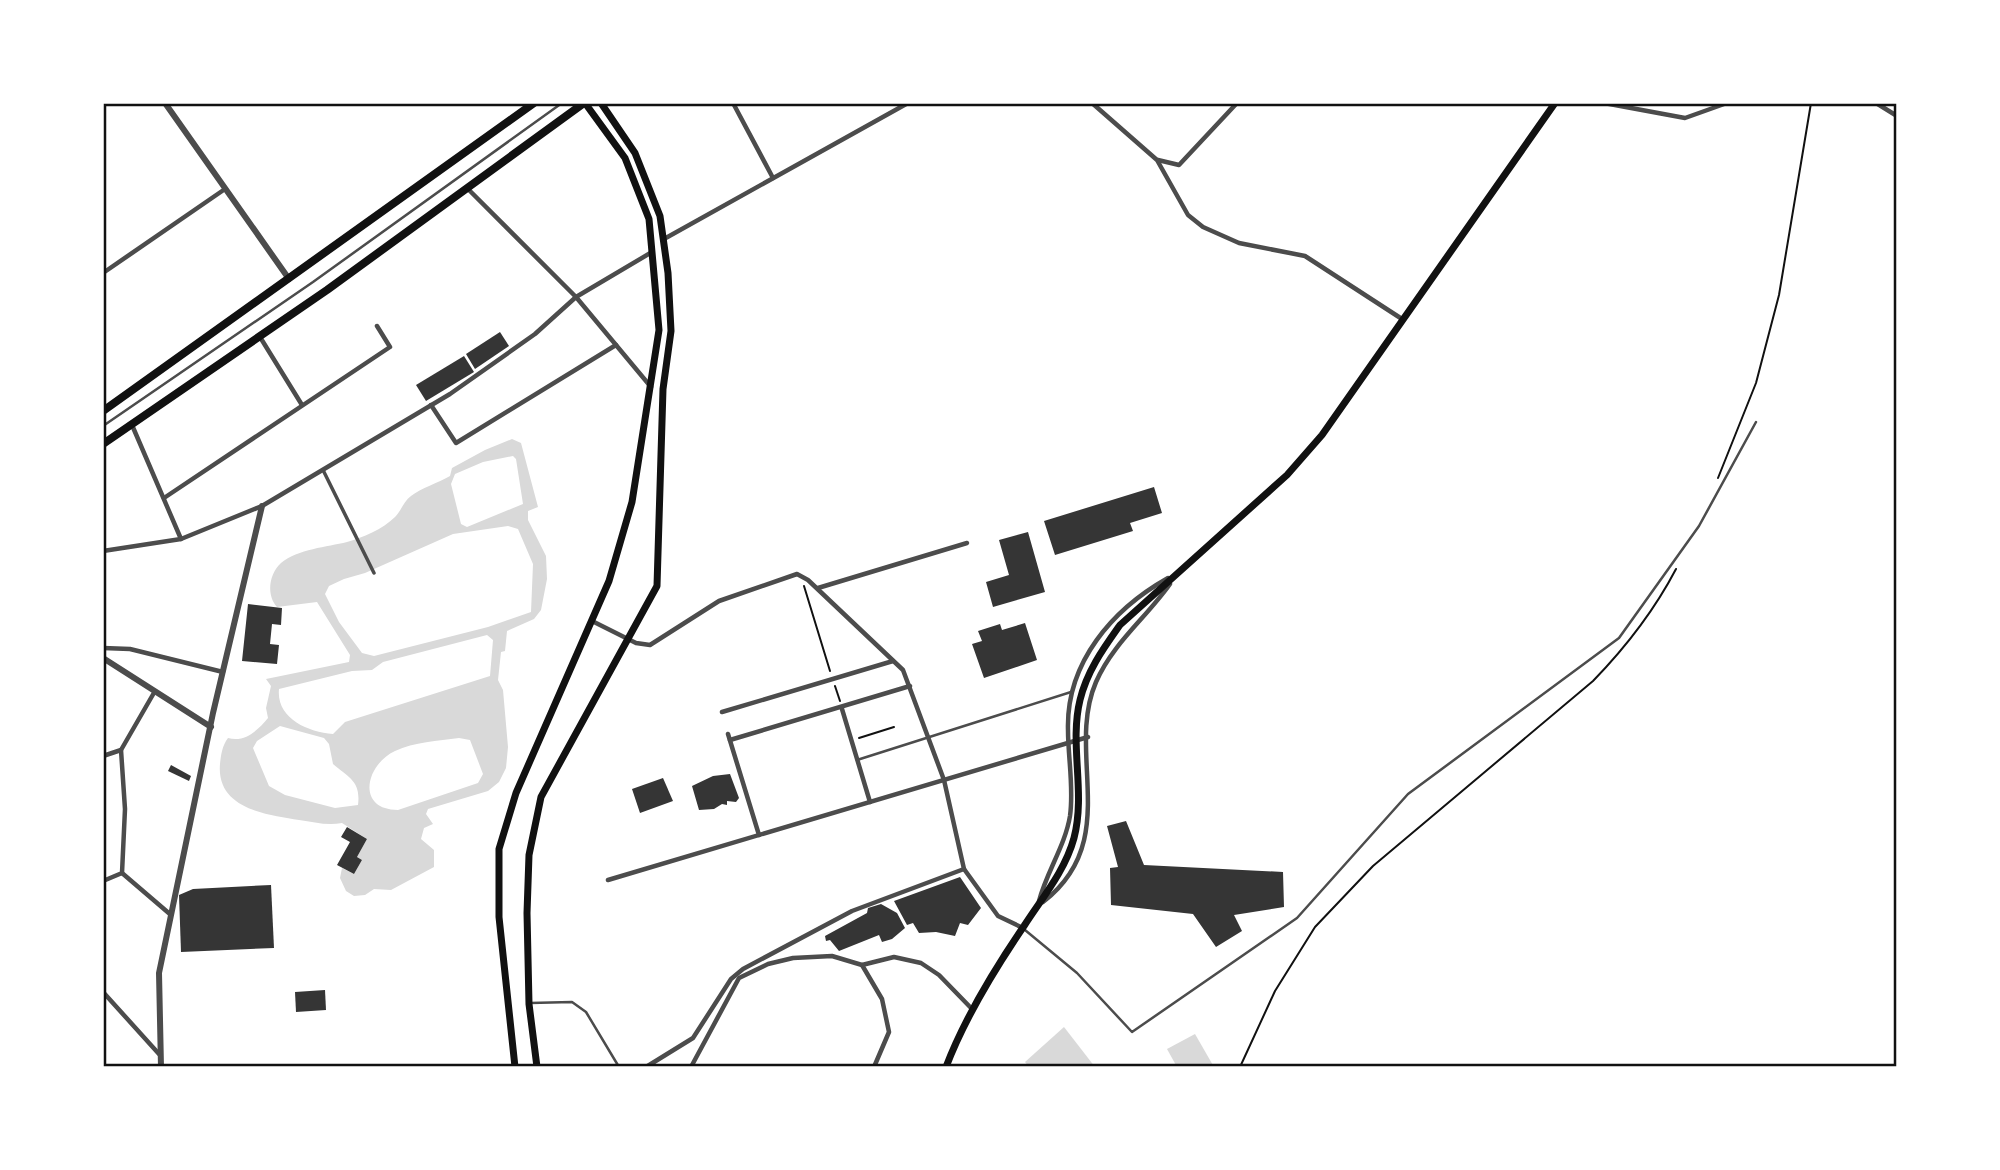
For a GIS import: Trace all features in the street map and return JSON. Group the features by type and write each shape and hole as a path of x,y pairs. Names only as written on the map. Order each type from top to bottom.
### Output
{"main road":[{"path":"103,411 534,103"},
{"path":"103,444 469,190 585,103 625,158 649,219 659,330 632,502 609,581 516,793 499,849 499,917 515,1067"},
{"path":"537,1067 529,1003 529,855 541,797 657,586 663,389 671,331 663,239 660,216 635,153 601,103"},
{"path":"946,1067 972,1009 1061,869 1079,814 1079,702 1086,678 1100,652 1120,625 1287,475 1322,435 1555,103"}],"street":[{"path":"164,103 289,279"},
{"path":"733,103 773,178"},
{"path":"663,239 908,103"},
{"path":"1092,103 1157,160 1188,215 1203,227 1239,243 1306,256 1402,319"},
{"path":"1157,160 1179,165 1237,103"},
{"path":"1604,103 1685,118 1727,103"},
{"path":"1876,103 1897,116"},
{"path":"103,273 225,189"},
{"path":"469,190 576,298 651,387"},
{"path":"103,551 181,539 262,506 431,405 535,334 576,298 653,251"},
{"path":"164,498 390,347 377,326"},
{"path":"260,337 302,405"},
{"path":"431,405 456,443 616,345"},
{"path":"132,424 181,539"},
{"path":"323,470 374,573"},
{"path":"161,1067 159,973 211,726 262,506"},
{"path":"817,589 967,543"},
{"path":"1038,906 1045,880 1065,839 1070,815 1068,743 1072,692 1092,646 1114,618 1138,595 1178,572"},
{"path":"1038,906 1059,890 1082,844 1090,794 1089,703 1109,658 1128,632 1151,610 1178,572"},
{"path":"592,620 627,638 650,645 719,601 797,574 801,576 903,670 944,780 964,869 998,916 1023,928"},
{"path":"103,648 130,649 223,672"},
{"path":"103,658 211,726"},
{"path":"722,712 893,661"},
{"path":"759,835 729,737 842,709 910,687"},
{"path":"121,873 125,809 121,750 155,691"},
{"path":"842,709 870,802"},
{"path":"608,880 1088,737"},
{"path":"103,756 121,750"},
{"path":"646,1067 693,1038 732,979 743,969 852,911 964,869"},
{"path":"121,873 171,915"},
{"path":"103,881 121,873"},
{"path":"691,1067 739,978 768,964 793,958 832,956 862,965 894,957 922,963 939,975 972,1009"},
{"path":"862,965 882,999 889,1032 874,1067"},
{"path":"103,992 159,1054"}],"lane":[{"path":"103,426 358,251 562,103"},
{"path":"1023,928 1077,973 1132,1032 1297,918 1409,794 1619,638 1699,526 1756,422"},
{"path":"857,760 1072,692"},
{"path":"529,1003 572,1002 586,1012 619,1067"}],"path":[{"path":"1716,484 1756,383 1779,295 1811,103"},
{"path":"1240,1067 1275,991 1315,928 1373,866 1593,681 1626,647 1662,597 1680,562"},
{"path":"801,576 842,709"},
{"path":"852,740 894,727"}],"shaded area":[{"path":"512,439 521,443 538,507 528,511 528,520 546,556 547,579 541,610 534,619 507,631 505,651 501,652 498,680 503,690 508,747 506,768 499,782 488,791 428,809 426,814 433,824 424,828 421,839 434,850 434,867 391,890 374,889 365,895 354,896 346,891 340,878 342,868 354,874 362,860 357,857 367,839 342,823 326,824 286,818 246,807 226,791 221,779 221,754 228,738 245,737 268,718 266,708 271,686 266,679 349,662 350,655 317,602 277,607 271,597 270,585 277,568 288,558 353,540 378,529 395,517 411,496 450,476 452,468","holes":["513,456 516,459 523,504 467,527 461,524 451,484 455,474 483,462","508,526 518,529 533,564 531,612 488,627 374,656 362,653 339,622 325,594 329,586 453,534","487,635 493,640 490,676 345,722 333,734 313,730 295,722 279,699 279,689 352,671 372,670 383,662","280,726 324,738 329,744 333,764 356,785 358,805 335,808 285,795 269,786 253,748 257,741","459,738 470,740 483,774 478,783 398,810 376,803 370,786 377,766 395,751 426,742"]},
{"path":"1064,1027 1095,1067 1029,1067 1025,1062"},
{"path":"1195,1034 1214,1067 1177,1067 1167,1049"}],"building":[{"path":"500,332 509,346 475,369 466,354"},
{"path":"464,356 474,372 426,401 416,385"},
{"path":"1154,487 1162,513 1130,523 1133,531 1055,555 1044,521"},
{"path":"1028,532 1045,592 993,607 986,582 1009,575 999,540"},
{"path":"248,604 282,608 281,625 272,624 270,644 279,645 277,664 242,661"},
{"path":"1025,623 1037,660 984,678 972,644 982,641 978,631 1000,624 1002,630"},
{"path":"171,765 191,776 189,781 168,771"},
{"path":"730,774 739,798 736,802 727,801 727,805 699,810 692,786 713,776"},
{"path":"663,778 673,801 640,813 632,789"},
{"path":"1126,821 1144,865 1283,872 1284,907 1234,915 1242,931 1216,947 1193,914 1111,905 1110,868 1118,867 1107,826"},
{"path":"347,827 367,839 357,857 362,860 354,874 337,865 350,842 341,837"},
{"path":"960,877 981,908 968,925 960,923 955,936 936,932 919,933 913,923 907,925 894,901"},
{"path":"271,885 274,948 181,952 179,895 193,889"},
{"path":"881,904 897,913 905,928 892,939 882,942 879,935 839,951 830,940 826,941 825,936 867,913 868,908"},
{"path":"325,990 326,1010 296,1012 295,992"}]}
